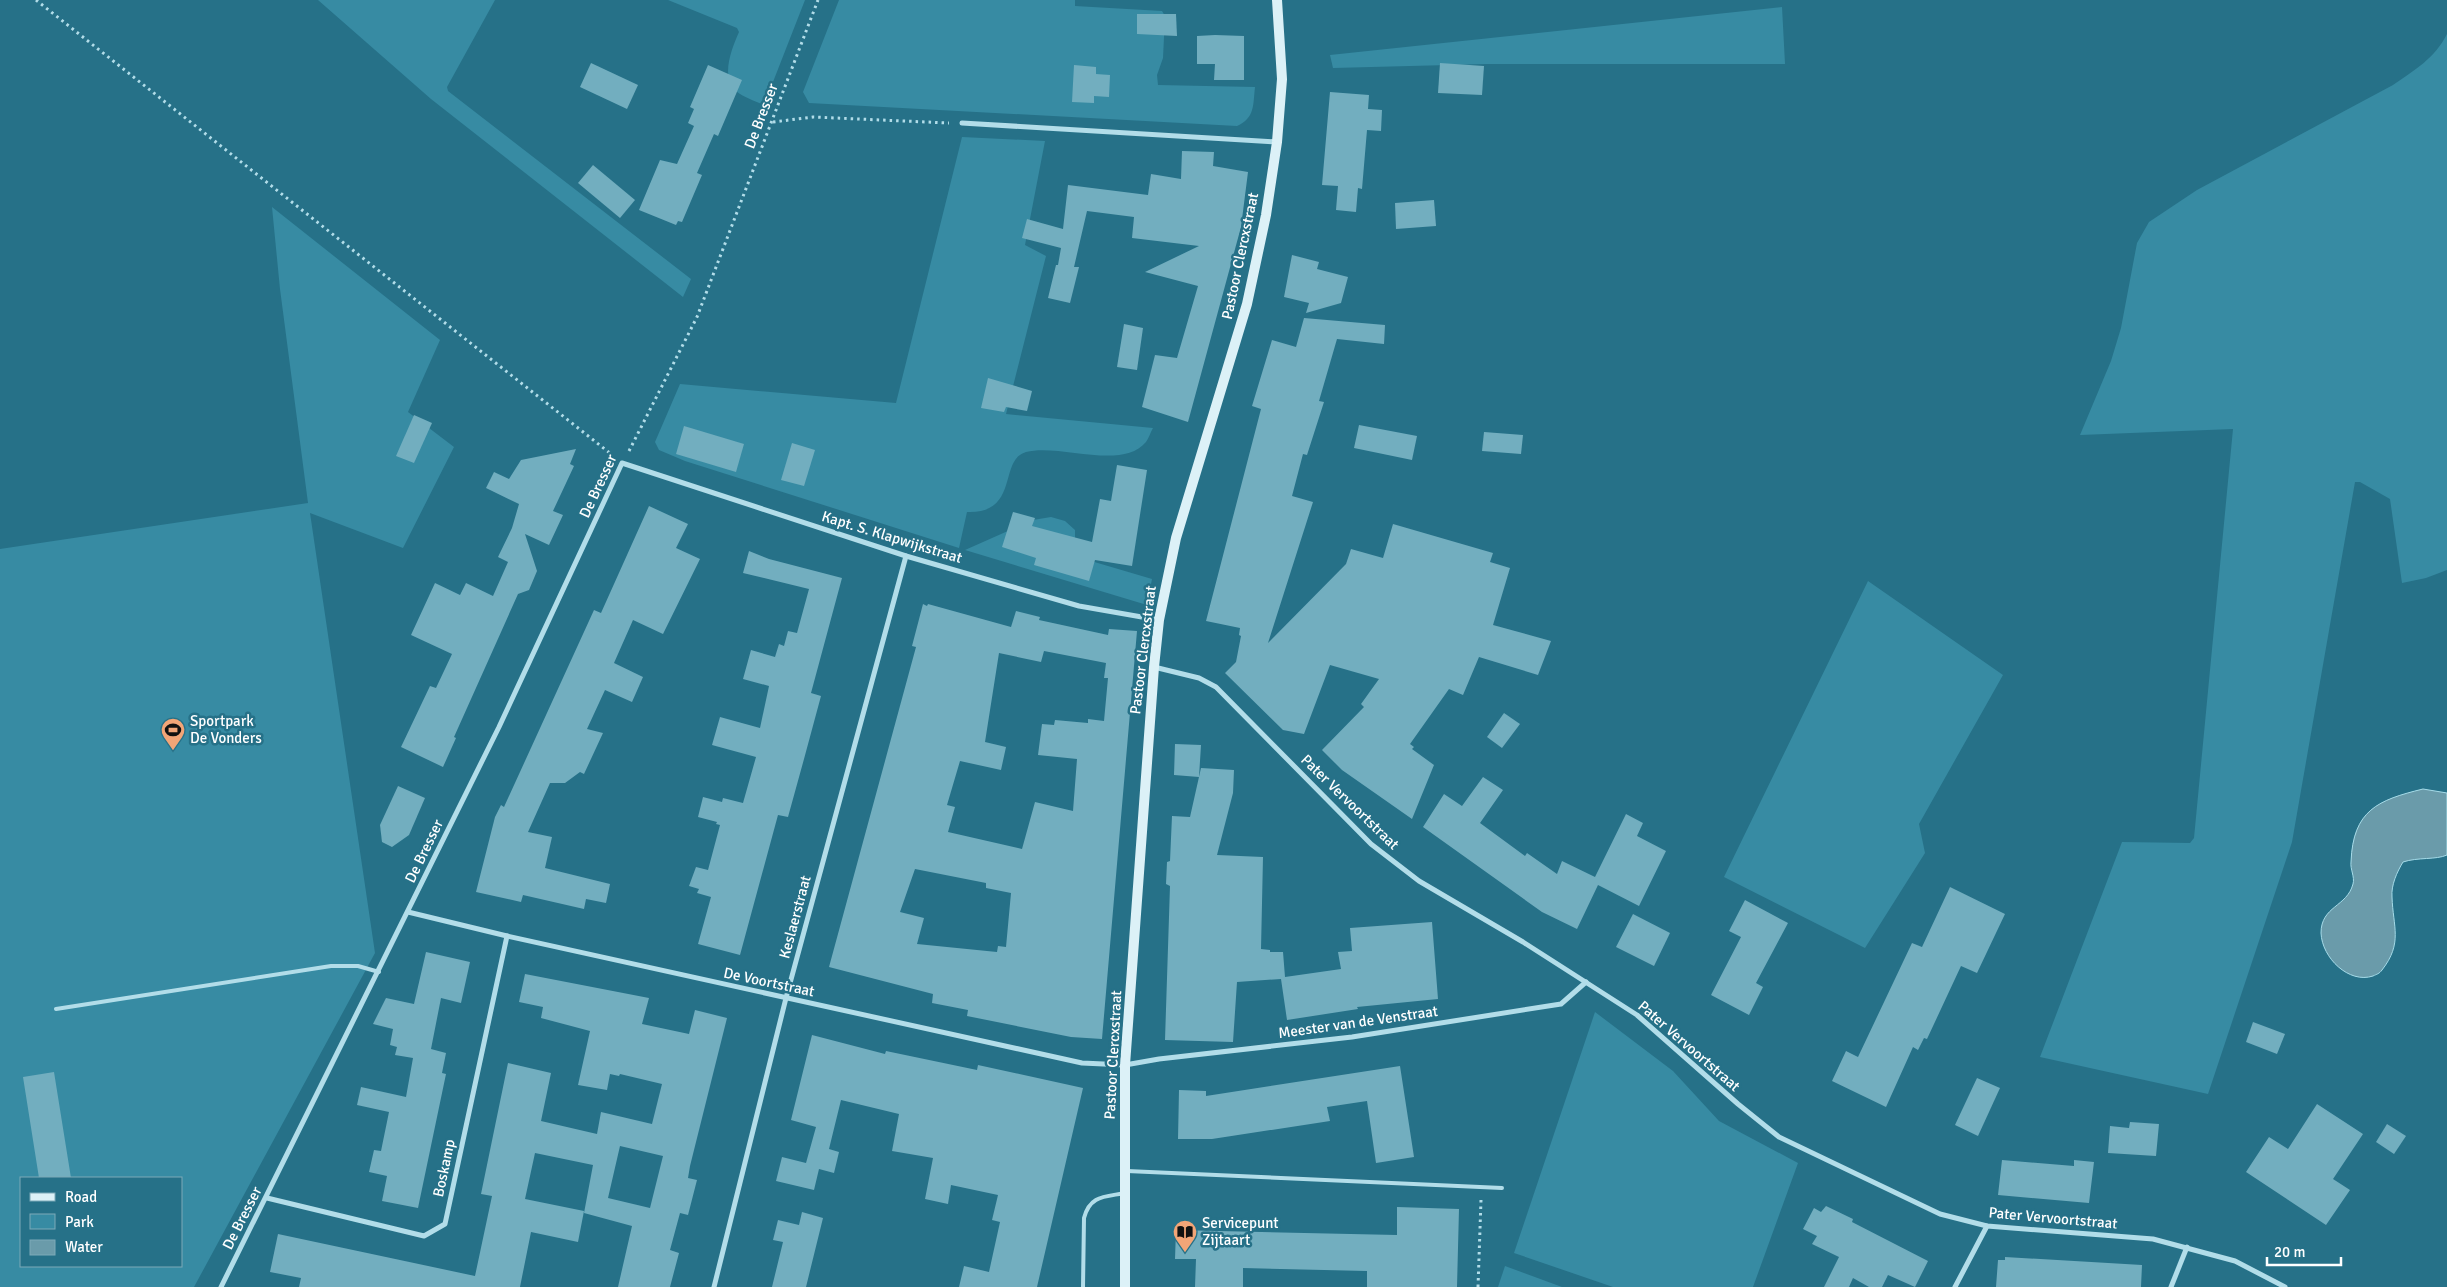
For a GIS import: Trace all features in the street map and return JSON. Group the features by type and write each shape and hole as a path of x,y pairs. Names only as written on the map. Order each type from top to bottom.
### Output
{"street":[{"name":"Pastoor Clercxstraat","path":"1125,1287 1126,1065 1154,667 1159,620 1176,538 1247,304 1266,215 1277,142 1282,79 1277,0"},
{"path":"962,123 1277,142"},
{"name":"Kapt. S. Klapwijkstraat","path":"622,463 906,556 1079,606 1159,620"},
{"name":"De Bresser","path":"221,1287 267,1198 499,727 622,463"},
{"name":"Keslaerstraat","path":"714,1287 786,998 906,556"},
{"name":"Pater Vervoortstraat","path":"1154,667 1200,678 1216,687 1371,844 1419,881 1523,942 1637,1015 1738,1104 1779,1137 1940,1214 1987,1226 2154,1239 2187,1246 2235,1261 2285,1287"},
{"name":"De Voortstraat","path":"408,912 507,936 1082,1063 1126,1065"},
{"name":"Boskamp","path":"267,1198 424,1236 445,1224 507,936"},
{"name":"Meester van de Venstraat","path":"1126,1065 1159,1059 1352,1038 1561,1004 1586,982"},
{"path":"1955,1287 1987,1226"},
{"path":"2170,1287 2187,1246"}],"lane":[{"path":"56,1010 331,966 358,966 379,972"},
{"path":"1125,1171 1502,1188"},
{"path":"1083,1287 1084,1218 1086,1210 1096,1199 1125,1193"}],"path":[{"path":"36,0 622,463"},
{"name":"De Bresser","path":"622,463 696,317 818,0"},
{"path":"772,122 813,117 962,123"},
{"path":"1478,1287 1482,1188"}],"green space":[{"path":"318,0 495,0 447,87 448,91 691,279 683,297 431,99"},
{"path":"668,0 805,0 764,105 736,91 731,85 728,70 733,46 739,32 737,28"},
{"path":"839,0 1075,0 1075,6 1162,11 1165,16 1163,58 1157,75 1158,85 1255,87 1252,110 1247,119 1237,126 809,103 803,92"},
{"path":"1782,7 1785,64 1487,64 1333,68 1330,55"},
{"path":"2447,34 2447,570 2426,578 2402,583 2390,499 2360,482 2355,482 2292,842 2208,1094 2040,1057 2122,842 2190,843 2194,838 2233,429 2080,435 2111,361 2121,328 2137,243 2149,222 2197,190 2393,85 2417,69 2437,50"},
{"path":"962,137 1045,141 1025,245 1046,256 1006,414 1153,428 1146,442 1135,450 1122,455 1106,456 1040,450 1026,452 1018,457 1012,465 1002,496 995,505 984,510 967,512 959,548 685,461 659,450 655,442 680,384 896,403"},
{"name":"Sportpark De Vonders","path":"272,207 440,340 408,412 454,447 403,548 310,513 375,953 194,1287 0,1287 0,549 308,503 280,289"},
{"path":"1051,517 1065,521 1075,530 1075,541 1091,561 1152,579 1147,605 965,550 1033,520"},
{"path":"1868,581 2003,675 1919,824 1925,853 1865,948 1724,877"},
{"path":"1595,1012 1673,1071 1719,1121 1798,1163 1753,1287 1613,1287 1514,1253"},
{"path":"1505,1266 1562,1287 1498,1287"}],"water":[{"path":"2423,789 2447,793 2447,855 2438,858 2403,862 2392,888 2395,935 2393,951 2382,970 2373,976 2355,976 2346,973 2338,967 2326,951 2321,933 2325,917 2345,898 2353,884 2351,865 2353,844 2357,830 2371,810 2381,803"}],"building":[{"path":"1137,14 1176,14 1177,36 1137,34"},
{"path":"1197,36 1244,36 1244,80 1214,80 1215,64 1197,64"},
{"path":"591,63 638,85 627,109 580,87"},
{"path":"1440,63 1484,66 1482,95 1438,93"},
{"path":"708,65 742,80 718,136 714,134 697,173 702,175 682,222 678,221 676,225 639,210 660,160 677,164 694,126 688,123 694,109 690,107"},
{"path":"1074,65 1096,67 1096,74 1110,75 1109,97 1094,96 1094,103 1072,102"},
{"path":"1330,92 1369,95 1368,109 1382,110 1381,131 1367,130 1362,189 1358,188 1356,212 1336,210 1338,186 1322,185"},
{"path":"1182,151 1214,152 1213,166 1248,172 1241,227 1188,422 1142,407 1155,355 1177,358 1198,286 1145,272 1199,246 1132,238 1134,217 1087,211 1074,267 1079,267 1070,303 1048,298 1061,248 1022,238 1027,219 1063,229 1068,185 1148,195 1151,174 1181,179"},
{"path":"593,165 635,200 620,218 578,183"},
{"path":"1434,200 1436,226 1396,229 1395,203"},
{"path":"1292,255 1319,262 1317,269 1348,277 1341,303 1306,313 1309,303 1284,297"},
{"path":"1304,318 1385,325 1384,344 1337,339 1319,401 1324,402 1307,455 1303,454 1292,496 1313,502 1268,643 1346,564 1351,549 1383,558 1393,524 1493,553 1490,562 1510,568 1493,625 1551,641 1538,675 1479,657 1463,695 1449,689 1410,744 1414,747 1412,749 1434,765 1412,819 1342,770 1322,750 1364,707 1361,704 1379,679 1330,665 1304,734 1283,730 1225,673 1236,662 1241,636 1239,635 1240,628 1206,621 1261,409 1252,406 1272,340 1296,347"},
{"path":"1124,324 1143,328 1137,370 1117,367"},
{"path":"988,378 1032,391 1027,411 1006,407 1004,412 981,408"},
{"path":"414,415 432,423 414,463 396,456"},
{"path":"1359,425 1417,436 1412,460 1354,448"},
{"path":"684,426 744,444 736,472 676,454"},
{"path":"1484,432 1523,435 1521,454 1482,451"},
{"path":"792,443 815,450 804,486 781,480"},
{"path":"576,449 570,464 574,466 553,511 563,515 549,545 525,534 537,571 529,590 518,594 454,737 456,738 443,767 401,747 430,686 436,688 452,654 411,635 435,583 460,595 466,583 493,596 508,562 498,557 512,528 519,504 486,488 494,472 509,479 521,460"},
{"path":"1117,465 1147,470 1132,566 1095,560 1089,581 1034,565 1036,558 1002,547 1013,512 1035,518 1032,526 1092,542 1100,499 1111,501"},
{"path":"649,506 688,524 676,548 700,559 663,634 633,620 614,663 643,677 632,702 605,690 587,729 603,733 584,774 580,772 565,783 550,783 528,832 552,837 545,868 610,884 606,903 586,899 584,909 523,895 521,902 476,892 495,817 501,805 504,807 594,610 601,613"},
{"path":"749,551 769,559 842,578 811,693 821,696 804,759 788,817 778,815 740,955 698,944 711,897 697,893 699,889 689,886 696,867 708,870 720,825 716,824 717,822 698,817 703,797 722,802 723,798 743,803 756,757 712,745 720,717 760,728 769,686 743,679 751,650 775,657 779,644 784,646 788,631 797,633 809,589 743,573"},
{"path":"923,604 1011,627 1016,611 1040,617 1039,620 1108,635 1109,629 1137,631 1102,1039 1071,1037 967,1016 968,1010 932,1003 933,994 829,967 916,647 912,646","holes":["1044,651 1106,663 1104,678 1108,678 1104,721 1088,719 1088,723 1055,720 1054,725 1042,724 1038,755 1077,759 1073,811 1035,802 1022,849 948,832 955,807 947,805 960,761 1001,770 1006,747 985,742 999,653 1041,662","915,869 986,883 986,888 1011,893 1006,947 998,946 997,952 917,944 924,918 900,912"]},
{"path":"1504,713 1520,724 1502,748 1487,737"},
{"path":"1175,744 1201,745 1199,777 1174,775"},
{"path":"1201,768 1234,770 1233,793 1217,855 1263,857 1261,949 1270,950 1270,952 1283,952 1285,977 1341,969 1338,952 1352,951 1350,928 1432,922 1438,999 1357,1007 1358,1009 1287,1020 1281,979 1237,982 1233,1042 1165,1040 1170,886 1166,884 1167,862 1170,861 1172,816 1190,817"},
{"path":"1483,777 1503,790 1480,823 1525,856 1527,853 1557,874 1562,861 1595,877 1626,814 1643,823 1637,836 1666,851 1639,906 1598,885 1577,929 1542,912 1423,827 1444,794 1462,806"},
{"path":"398,786 425,798 409,835 392,847 382,842 380,825"},
{"path":"1950,887 2005,914 1977,973 1961,966 1927,1039 1924,1038 1918,1050 1913,1047 1886,1107 1832,1081 1846,1051 1858,1057 1912,943 1922,947"},
{"path":"1745,900 1788,923 1756,983 1763,987 1749,1015 1711,995 1741,937 1729,931"},
{"path":"1633,914 1670,933 1654,966 1616,947"},
{"path":"426,952 470,962 461,1003 441,998 431,1049 446,1053 442,1073 446,1074 418,1208 382,1201 387,1176 369,1172 374,1150 381,1151 389,1112 357,1105 361,1087 406,1097 413,1058 395,1055 397,1047 390,1045 393,1029 373,1024 386,998 414,1004"},
{"path":"525,974 649,998 642,1024 689,1034 695,1010 727,1018 690,1166 688,1178 697,1180 688,1215 680,1213 670,1250 679,1253 670,1287 618,1287 632,1226 584,1213 593,1165 535,1153 525,1199 584,1211 578,1242 531,1232 520,1287 299,1287 301,1278 270,1272 278,1234 475,1276 492,1196 481,1194 508,1063 551,1073 541,1121 597,1134 601,1112 652,1124 662,1084 620,1074 619,1076 610,1074 607,1090 578,1085 590,1031 541,1018 543,1007 519,1002","holes":["620,1146 663,1156 650,1208 608,1198"]},
{"path":"2253,1022 2285,1034 2277,1054 2246,1042"},
{"path":"812,1035 885,1054 886,1051 977,1070 978,1065 1083,1088 1037,1287 959,1287 964,1266 989,1272 1000,1222 992,1220 998,1195 951,1185 948,1204 925,1199 933,1158 892,1151 899,1114 841,1100 829,1149 839,1152 834,1173 819,1169 814,1190 776,1181 782,1157 806,1163 816,1127 791,1120"},
{"path":"1400,1066 1414,1157 1376,1163 1367,1101 1327,1107 1330,1121 1212,1139 1178,1139 1179,1090 1206,1091 1206,1096"},
{"path":"54,1072 71,1177 39,1177 23,1077"},
{"path":"1977,1078 2000,1088 1978,1136 1955,1125"},
{"path":"2317,1104 2363,1134 2333,1179 2350,1190 2326,1225 2246,1172 2269,1137 2288,1149"},
{"path":"2130,1122 2159,1124 2156,1156 2108,1153 2110,1126 2129,1128"},
{"path":"2387,1124 2406,1136 2394,1154 2376,1142"},
{"path":"2002,1160 2074,1166 2074,1160 2094,1162 2089,1203 1998,1195"},
{"path":"1826,1206 1853,1219 1852,1222 1928,1261 1915,1287 1888,1275 1882,1287 1869,1287 1853,1278 1849,1287 1824,1287 1839,1257 1812,1244 1817,1236 1803,1229 1814,1208 1821,1212"},
{"path":"1397,1207 1459,1209 1457,1287 1367,1287 1367,1271 1243,1268 1243,1287 1195,1287 1196,1259 1175,1259 1176,1230 1397,1235"},
{"path":"802,1212 823,1218 806,1287 772,1287 783,1242 773,1240 778,1220 799,1225"},
{"path":"2005,1257 2142,1265 2141,1287 1996,1287 1998,1260 2005,1260"}],"place":[{"name":"Sportpark De Vonders","path":"173,751"},
{"name":"Servicepunt Zijtaart","path":"1185,1253"}]}
